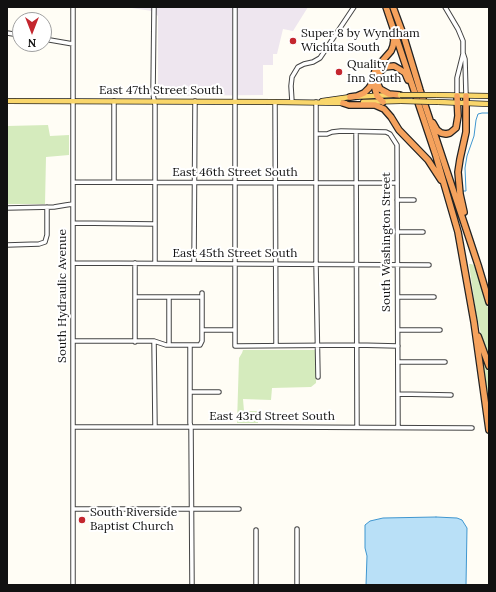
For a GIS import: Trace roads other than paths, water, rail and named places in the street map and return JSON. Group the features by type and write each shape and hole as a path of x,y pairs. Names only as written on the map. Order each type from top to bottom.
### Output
{"highway":[{"path":"383,102 377,96 373,77 376,68 388,55 393,46 394,40 385,7"},
{"path":"385,7 436,156 450,200 458,232 474,322 489,430"},
{"path":"393,7 489,298"},
{"path":"400,98 380,89 378,86 377,82 379,73 385,67 394,66 399,69 405,74 414,89"},
{"path":"350,97 364,93 373,81"},
{"path":"429,116 441,133 450,133 456,128 458,116 457,96"},
{"path":"466,96 466,132 458,172 463,208 478,265"},
{"path":"343,103 349,105 375,105 384,109 399,130 428,160 440,177 450,200"},
{"path":"486,289 489,302"},
{"path":"474,322 489,366"}],"main road":[{"name":"East 47th Street South","path":"316,102 350,97 377,96 438,102 489,104"},
{"name":"East 47th Street South","path":"7,101 235,101 343,103 383,102 400,98 436,96 489,96"}],"street":[{"name":"South Hydraulic Avenue","path":"73,7 73,585"},
{"path":"154,7 153,90 155,263"},
{"path":"235,7 235,346 398,346"},
{"path":"292,102 292,77 298,67 320,58 354,7"},
{"path":"445,7 463,41 463,53 457,78 457,96"},
{"path":"52,40 73,44"},
{"path":"463,53 465,59 466,96"},
{"path":"114,101 114,182"},
{"path":"194,263 195,101"},
{"path":"275,102 276,345"},
{"path":"316,102 318,377"},
{"name":"South Washington Street","path":"316,134 327,134 341,131 386,132 390,134 396,143 398,427"},
{"path":"356,132 357,427"},
{"name":"East 46th Street South","path":"73,182 397,183"},
{"path":"397,200 414,200"},
{"path":"7,208 47,207 73,204"},
{"path":"7,245 41,244 45,242 47,236 47,207"},
{"path":"73,223 155,224"},
{"path":"397,232 423,232"},
{"name":"East 45th Street South","path":"73,263 429,265"},
{"path":"135,263 135,342"},
{"path":"73,341 116,340 154,342 169,345 200,345 202,341 202,295 135,297"},
{"path":"169,297 169,345"},
{"path":"398,297 434,297"},
{"path":"202,330 235,330"},
{"path":"398,330 440,330"},
{"path":"154,342 155,427"},
{"path":"190,346 192,585"},
{"path":"398,362 445,362"},
{"path":"190,392 219,392"},
{"path":"398,394 451,395"},
{"name":"East 43rd Street South","path":"73,427 472,428"},
{"path":"73,509 239,509"},
{"path":"296,529 297,585"},
{"path":"256,530 256,585"}],"water":[{"path":"383,518 457,518 462,520 467,528 466,585 366,585 367,556 365,548 365,525 370,521"}],"waterway":[{"path":"463,191 466,191 465,168 467,156 474,136 476,120 478,114 489,113"}],"place":[{"name":"Super 8 by Wyndham Wichita South","path":"293,41"},
{"name":"Quality Inn South","path":"339,72"},
{"name":"South Riverside Baptist Church","path":"82,520"}]}
